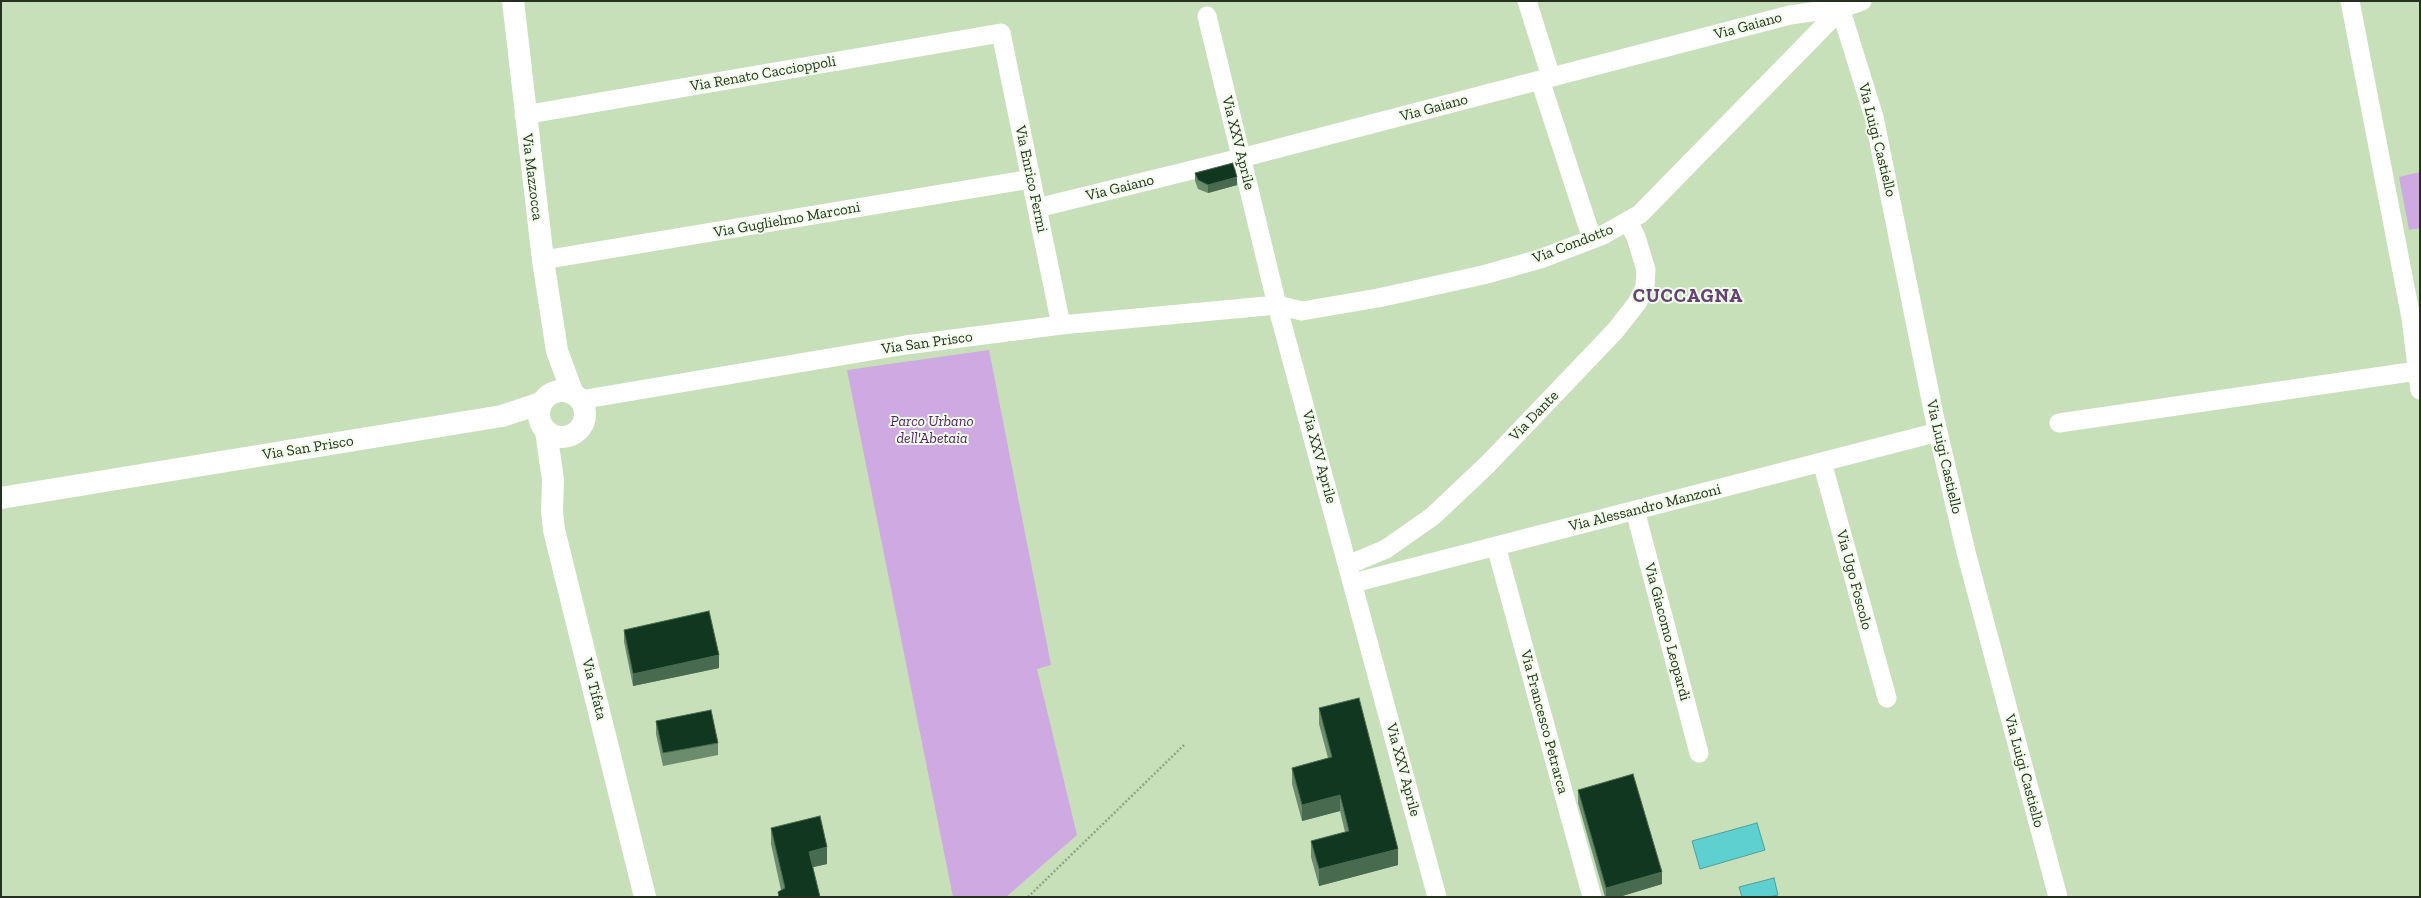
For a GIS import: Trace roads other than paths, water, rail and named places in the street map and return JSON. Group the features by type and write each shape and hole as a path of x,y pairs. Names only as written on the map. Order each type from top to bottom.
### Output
{"street":[{"name":"Via Mazzocca","path":"513,1 524,115 543,260 557,351 576,397"},
{"path":"1527,1 1546,79 1592,239"},
{"path":"2350,1 2415,317 2417,371 2420,390"},
{"name":"Via Gaiano","path":"1037,208 1241,158 1790,15 1842,6"},
{"name":"Via Condotto","path":"1277,305 1302,311 1378,298 1483,275 1540,259 1592,239 1628,221 1640,214 1699,156 1842,6"},
{"name":"Via Luigi Castiello","path":"1842,6 1874,117 1938,432 1966,552 2058,897"},
{"name":"Via XXV Aprile","path":"1207,16 1277,305 1437,897"},
{"name":"Via Renato Caccioppoli","path":"524,115 1001,33"},
{"name":"Via Enrico Fermi","path":"1001,33 1061,325"},
{"name":"Via Guglielmo Marconi","path":"543,260 1031,179"},
{"name":"Via Dante","path":"1350,574 1433,516 1488,464 1615,331 1637,303 1645,287 1646,270 1636,237 1628,221"},
{"name":"Via San Prisco","path":"576,397 906,345 1061,325 1277,305"},
{"name":"Via Mazzocca","path":"545,399 557,351"},
{"path":"2059,423 2417,371"},
{"path":"560,391 576,397 585,418 583,424 575,433 560,437 544,428 539,418 545,399 560,391"},
{"name":"Via San Prisco","path":"1,498 502,416 545,399"},
{"name":"Via San Prisco","path":"502,416 544,428"},
{"name":"Via Tifata","path":"544,428 553,480 552,511 554,530 645,897"},
{"name":"Via Alessandro Manzoni","path":"1350,574 1496,546 1938,432"},
{"name":"Via Tifata","path":"553,480 575,433"},
{"name":"Via Ugo Foscolo","path":"1822,462 1887,698"},
{"name":"Via Giacomo Leopardi","path":"1635,510 1699,753"},
{"name":"Via Francesco Petrarca","path":"1496,546 1592,897"}],"water":[{"path":"1757,823 1765,850 1700,869 1692,841"},
{"path":"1774,878 1778,895 1769,897 1742,897 1739,887"}],"district":[{"name":"CUCCAGNA","path":"1688,297"}],"park label":[{"name":"Parco Urbano dell'Abetaia","path":"932,430"}]}
